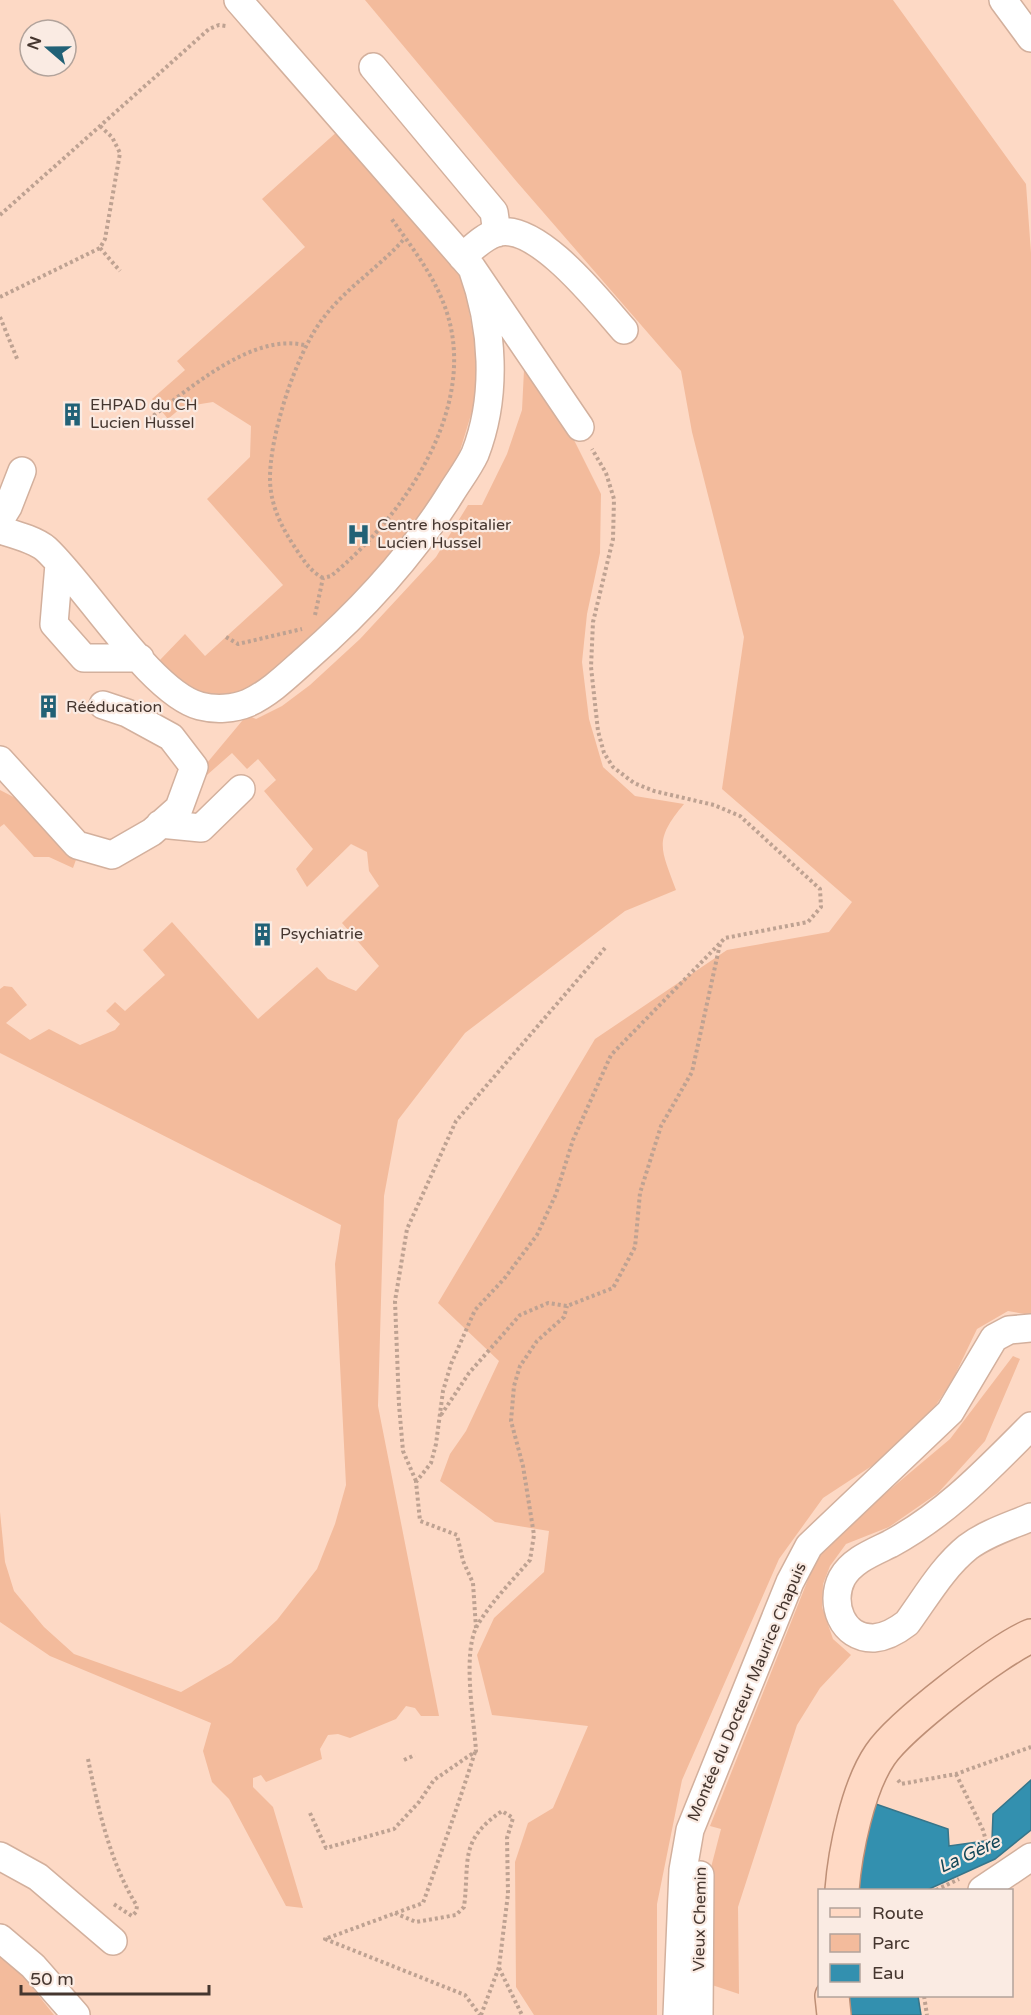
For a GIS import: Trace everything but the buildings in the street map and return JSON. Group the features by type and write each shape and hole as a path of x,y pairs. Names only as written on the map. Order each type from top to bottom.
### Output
{"main road":[{"path":"842,1889 859,1807 880,1755 892,1740 965,1679 1031,1636"},
{"path":"832,1997 834,2015"}],"street":[{"path":"238,0 467,262 580,427"},
{"path":"1003,0 1031,38"},
{"path":"373,67 494,212 497,232"},
{"path":"467,262 481,241 497,232 517,232 536,242 576,278 624,330"},
{"path":"0,530 44,548 140,658 170,690 182,699 199,706 236,707 250,702 279,683 318,636 397,570 437,516 474,455 486,415 490,366 489,330 485,306 467,262"},
{"path":"0,520 8,507 22,471"},
{"path":"59,564 54,624 84,658 140,658"},
{"path":"0,760 77,845 112,855 160,824 179,808 194,767 171,737 127,713 103,705"},
{"path":"160,824 201,828 241,789"},
{"name":"Montée du Docteur Maurice Chapuis","path":"677,2015 683,1870 690,1830 790,1582 809,1545 941,1424 967,1387 994,1338 1009,1330 1031,1328"},
{"path":"1031,1426 942,1511 917,1529 850,1566 837,1592 836,1605 841,1618 848,1628 871,1638 882,1637 898,1629 907,1623 948,1566 968,1547 987,1535 1031,1517"},
{"name":"Vieux Chemin","path":"690,1830 705,1844 700,1862 699,2015"},
{"path":"0,1856 38,1877 113,1941"},
{"path":"983,1889 1031,1857"},
{"path":"0,1938 33,1966 76,2015"}],"path":[{"path":"0,215 209,29 219,25 226,26 234,34"},
{"path":"0,297 100,249 105,239 120,153 112,137 100,126"},
{"path":"323,578 337,571 370,541 399,504 423,467 438,437 448,406 454,354 445,307 430,274 389,214"},
{"path":"323,578 309,570 281,528 273,502 270,481 272,460 287,395 304,345 341,296 364,274 388,257 405,238"},
{"path":"100,249 120,272"},
{"path":"0,317 18,361"},
{"path":"149,419 208,376 252,352 278,343 304,345"},
{"path":"416,1482 431,1463 441,1416 443,1391 451,1364 475,1310 504,1280 537,1235 556,1194 573,1140 610,1055 726,938 808,922 822,908 820,889 740,816 714,804 654,791 634,783 613,767 604,753 598,731 591,667 593,622 613,539 614,500 606,473 580,427"},
{"path":"226,637 238,644 298,628 318,636 323,578"},
{"path":"441,1416 469,1373 520,1316 548,1303 567,1306 613,1288 635,1247 640,1193 661,1126 692,1072 720,943"},
{"path":"481,2015 465,1995 325,1939 423,1903 431,1875 448,1838 476,1751 473,1701 468,1670 476,1628 473,1584 465,1567 457,1535 420,1521 416,1482 404,1451 399,1405 395,1301 407,1229 456,1121 605,948"},
{"path":"476,1628 530,1560 534,1535 523,1466 511,1421 514,1386 520,1366 537,1341 564,1317 567,1306"},
{"path":"891,1772 901,1784 956,1774 1031,1747"},
{"path":"310,1813 326,1848 394,1829 420,1802 434,1780 476,1751"},
{"path":"404,1760 415,1755"},
{"path":"88,1759 110,1845 128,1893 137,1906 136,1912 132,1916 127,1914 104,1898"},
{"path":"956,1774 984,1830 992,1862"},
{"path":"395,1913 416,1922 456,1915 464,1907 470,1843 490,1819 502,1811 513,1818 507,1838 508,1894 499,1967 481,2015"},
{"path":"499,1967 522,2015"},
{"path":"924,1997 927,2015"}],"green space":[{"path":"365,0 893,0 1026,184 1031,253 1031,1315 1008,1311 977,1329 953,1379 923,1425 887,1456 823,1498 779,1559 682,1780 657,1904 657,2015 534,2015 516,1987 515,1862 528,1823 553,1808 588,1726 492,1715 477,1655 494,1618 544,1572 549,1531 495,1522 440,1481 450,1454 466,1431 499,1361 438,1303 595,1039 727,950 829,932 852,902 722,789 744,637 692,432 681,371 517,182"},
{"path":"339,130 462,274 475,343 477,395 459,454 424,513 378,571 327,626 253,691 215,698 190,690 159,661 185,634 205,656 283,585 207,499 250,457 251,426 213,402 182,407 168,419 152,399 185,370 177,361 305,247 262,199"},
{"path":"524,370 572,436 601,494 600,553 587,614 582,662 589,719 603,767 635,796 684,804 668,827 663,845 676,890 625,911 465,1033 398,1120 384,1196 378,1406 439,1716 421,1716 415,1708 406,1706 396,1719 350,1738 338,1734 328,1735 320,1749 322,1759 266,1782 261,1775 253,1778 253,1787 273,1807 303,1908 286,1906 229,1799 212,1782 203,1751 211,1723 50,1656 0,1622 0,1512 5,1562 14,1591 44,1627 74,1654 181,1692 231,1663 277,1620 317,1569 335,1524 346,1485 335,1264 341,1225 0,1053 0,989 4,986 12,987 27,1005 6,1023 30,1040 49,1029 80,1045 115,1030 120,1024 106,1011 115,1002 125,1011 165,975 143,950 172,922 258,1019 317,967 328,979 356,991 379,966 342,923 379,886 369,871 367,852 351,844 307,887 296,869 313,849 264,791 276,780 258,759 247,769 232,753 207,775 202,769 247,715 256,719 282,706 310,685 360,639 436,557 468,505 482,505 507,454 522,410"},
{"path":"0,790 25,803 56,843 77,857 73,868 49,857 34,857 4,824 0,827"},
{"path":"1013,1356 1020,1359 985,1441 938,1493 889,1527 846,1544 830,1566 823,1584 822,1607 833,1639 851,1655 820,1688 797,1725 738,1907 739,1994 706,1983 708,1879 721,1829 710,1826 822,1548 950,1439"},
{"path":"0,1954 12,1962 54,2015 0,2015"}],"water":[{"name":"La Gère","path":"1031,1780 1031,1830 995,1859 929,1889 856,1889 873,1803 948,1829 949,1846 992,1840 993,1814"},
{"path":"846,1997 918,1997 921,2015 846,2015"}],"place":[{"name":"EHPAD du CH Lucien Hussel","path":"72,414"},
{"name":"Centre hospitalier Lucien Hussel","path":"359,534"},
{"name":"Rééducation","path":"48,707"},
{"name":"Psychiatrie","path":"262,934"}]}
